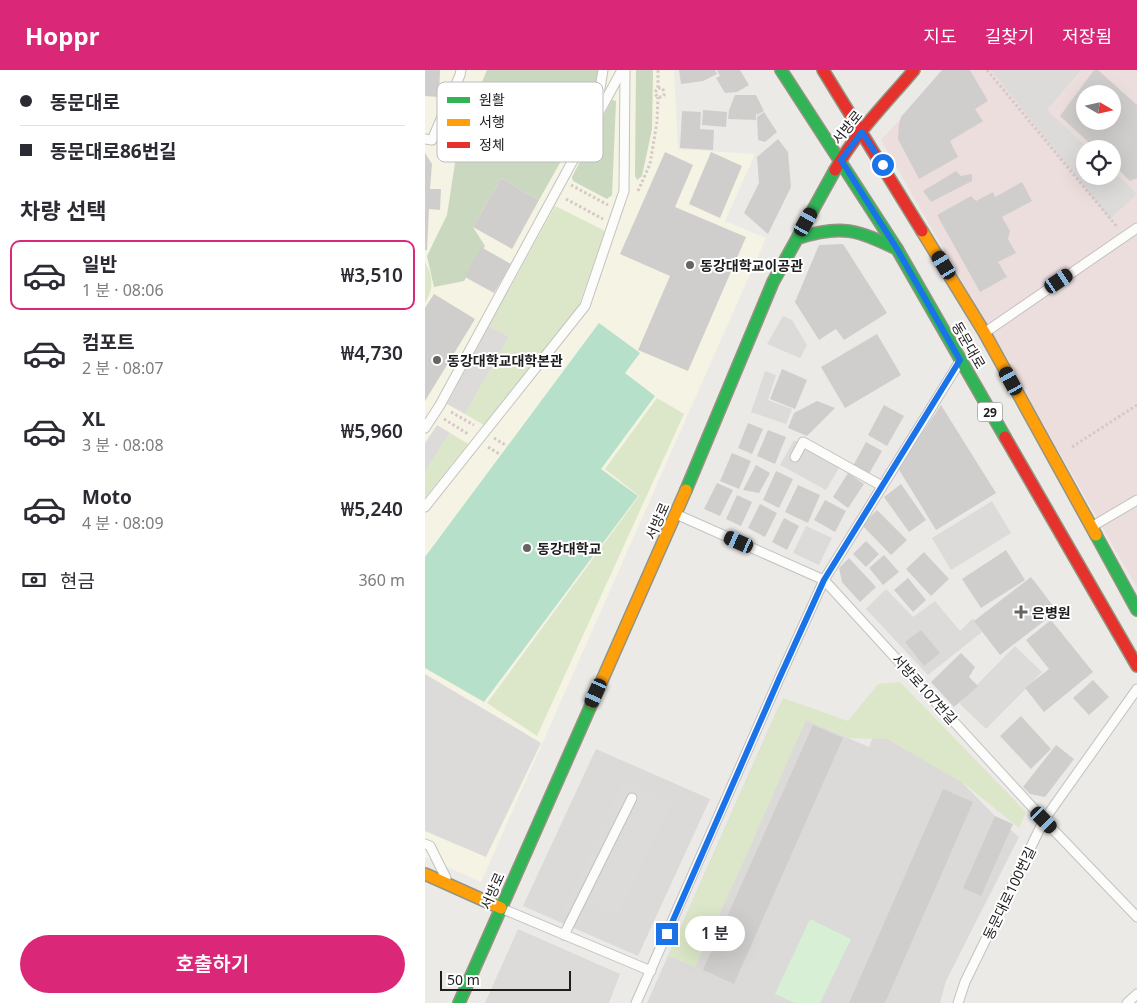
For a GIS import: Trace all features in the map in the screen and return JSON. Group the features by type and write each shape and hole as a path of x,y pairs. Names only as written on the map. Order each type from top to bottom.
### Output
{"main road":[{"name":"동문대로","path":"781,70 897,249 1137,666"},
{"name":"동문대로","path":"823,70 984,332 1137,610"},
{"name":"서방로","path":"459,1003 676,514 773,282 841,160 914,70"},
{"path":"798,238 832,228 867,235 897,249"},
{"path":"425,874 501,908"}],"lane":[{"path":"457,82 461,70"},
{"path":"603,105 623,70"},
{"path":"425,507 585,306 625,191 623,70"},
{"path":"425,140 432,140 437,128"},
{"path":"425,428 440,405 572,162"},
{"path":"984,332 1137,228"},
{"path":"636,1003 824,580 960,360"},
{"path":"795,457 803,442 882,486"},
{"path":"1091,527 1137,500"},
{"name":"서방로107번길","path":"676,514 824,580 1044,820 1137,917"},
{"name":"동문대로100번길","path":"958,1003 965,982 1044,820 1137,688"},
{"path":"564,934 632,798"},
{"path":"425,844 430,846 450,885"},
{"path":"501,908 651,971"},
{"path":"1127,1003 1137,994"}],"path":[{"path":"562,180 619,206 637,194 650,164 657,122 658,97 655,92 659,88 659,70"},
{"path":"987,70 1124,236"},
{"path":"658,97 662,97 665,94 663,89 659,88"},
{"path":"555,193 613,225"},
{"path":"1068,449 1137,405"}],"shaded area":[{"name":"동강대학교","path":"425,70 674,70 678,149 755,154 725,221 766,238 481,882 425,857"},
{"path":"945,70 1137,70 1137,588 881,140"},
{"path":"991,70 1081,70 1047,110 1079,140 1076,140 1076,176"},
{"path":"1121,179 1137,194 1110,219 1083,185 1121,185"},
{"path":"783,316 792,320 807,345 800,358 767,344"},
{"path":"489,326 509,337 465,414 447,404"},
{"path":"765,371 776,375 768,400 792,409 786,424 751,412"},
{"path":"437,425 450,433 425,472 425,443"},
{"path":"794,440 840,466 826,490 780,465"},
{"path":"992,501 1011,533 951,570 932,538"},
{"path":"806,526 832,538 819,565 793,553"},
{"path":"886,589 913,617 935,601 960,631 973,618 982,632 928,675 866,609"},
{"path":"1015,646 1042,672 986,729 959,703"},
{"path":"425,674 541,743 486,857 425,831"},
{"path":"886,705 995,816 1019,837 946,981 940,1003 647,1003 778,708 869,747"},
{"path":"596,749 710,799 638,956 523,906"},
{"path":"624,780 672,803 618,917 583,900 574,917 562,912"},
{"path":"518,929 620,974 609,1003 485,1003"}],"green space":[{"path":"487,70 598,70 597,82 482,82"},
{"path":"636,70 653,70 652,129 642,176 637,180 635,176"},
{"path":"612,100 616,101 612,195 607,199 573,181 572,177 580,162 603,162 603,117"},
{"path":"455,162 560,162 539,200 501,178 473,227 485,246 464,281 434,287 427,256 447,215"},
{"path":"555,206 605,231 578,308 484,425 465,414 509,337 489,326"},
{"path":"425,262 430,272 431,288 425,303"},
{"path":"599,323 640,353 625,373 655,396 601,469 638,496 484,702 425,668 425,557"},
{"path":"657,398 684,414 537,736 487,703 639,496 605,469"},
{"path":"450,433 468,444 425,498 425,472"},
{"path":"900,682 1026,812 1019,828 966,785 887,739 849,738 806,720 695,967 668,956 783,698 848,721 878,684"},
{"path":"810,919 851,939 820,1003 795,1003 775,994"}],"building":[{"path":"425,70 440,70 440,82 437,82 437,97 425,96"},
{"path":"679,70 715,70 717,74 703,81 681,84"},
{"path":"717,70 740,70 749,85 737,92 725,93 716,78 720,76"},
{"path":"942,70 970,70 988,101 975,109 983,121 950,141 958,157 919,179 898,139 899,124 901,117"},
{"path":"1094,70 1098,70 1115,85 1083,85"},
{"path":"1121,91 1137,105 1137,178 1130,181 1121,172 1121,140 1086,140 1060,116 1076,94 1076,130 1121,130"},
{"path":"735,95 756,95 764,111 757,115 756,112 756,120 728,119 729,110"},
{"path":"703,110 727,112 726,127 702,125"},
{"path":"682,111 701,112 700,129 714,130 713,150 680,148"},
{"path":"764,112 777,132 765,142 758,140 757,117"},
{"path":"778,139 788,152 791,187 768,234 744,213 759,183 757,157"},
{"name":"동강대학교이공관","path":"665,152 693,165 675,207 746,237 688,371 638,350 670,276 620,254"},
{"path":"711,152 742,166 720,218 689,204"},
{"path":"425,153 432,164 430,189 441,189 440,210 429,209 427,250 425,250"},
{"path":"956,171 961,176 972,174 972,181 931,202 923,191"},
{"path":"501,178 539,200 512,249 473,227"},
{"path":"1022,182 1032,201 1002,217 1010,231 1008,239 1016,253 998,262 1007,277 980,292 937,215 971,196 976,201 993,192 995,197"},
{"path":"843,244 887,313 844,340 836,329 819,340 795,302 819,245"},
{"path":"481,247 511,264 494,293 465,277"},
{"name":"동강대학교대학본관","path":"434,294 475,319 425,401 425,308"},
{"path":"877,334 901,375 845,408 821,367"},
{"path":"782,369 807,380 795,409 770,399"},
{"path":"817,401 835,408 807,436 788,428 794,413"},
{"path":"884,405 904,416 887,446 868,435"},
{"path":"941,405 996,493 936,530 898,468"},
{"path":"748,423 763,429 752,454 738,448"},
{"path":"768,430 786,437 775,464 757,456"},
{"path":"866,442 882,451 869,474 853,466"},
{"path":"732,453 751,461 739,489 720,481"},
{"path":"756,465 770,473 759,493 743,490"},
{"path":"776,471 793,479 779,508 763,500"},
{"path":"848,473 864,484 848,508 833,497"},
{"path":"717,483 733,490 720,516 704,509"},
{"path":"901,484 926,520 909,532 884,497"},
{"path":"798,485 820,495 808,523 785,512"},
{"path":"737,495 752,502 741,526 726,519"},
{"path":"825,500 846,511 835,532 814,520"},
{"path":"760,504 777,513 765,537 748,528"},
{"path":"877,510 907,540 891,555 862,525"},
{"path":"784,518 799,526 787,550 772,542"},
{"path":"866,541 879,554 866,567 853,554"},
{"path":"1006,550 1025,580 981,608 962,579"},
{"path":"924,552 949,579 931,596 906,569"},
{"path":"884,555 899,572 883,585 869,568"},
{"path":"849,558 876,587 860,602 842,582 839,568"},
{"path":"1031,577 1057,611 1000,655 974,621"},
{"path":"908,578 926,600 913,612 894,590"},
{"path":"1051,620 1093,672 1044,712 1025,688 1049,669 1026,640"},
{"path":"921,630 940,653 924,666 905,642"},
{"path":"961,653 975,667 969,677 978,686 954,707 931,682"},
{"path":"1093,680 1109,697 1089,715 1073,698"},
{"path":"1021,716 1051,749 1031,769 1000,736"},
{"path":"813,725 843,738 734,984 703,970"},
{"path":"1056,745 1074,759 1045,797 1030,794 1023,787"},
{"path":"943,789 973,802 885,1003 849,1003"},
{"path":"995,816 1013,824 981,896 963,888"}],"traffic: fast":[{"path":"781,70 897,249 1005,437"},
{"path":"686,490 773,282 835,170"},
{"path":"798,238 826,231 849,231 871,237 897,249"},
{"path":"1096,535 1137,610"},
{"path":"459,1003 592,703"}],"traffic: slow":[{"path":"922,231 984,332 1096,535"},
{"path":"592,703 686,490"},
{"path":"425,874 501,908"}],"traffic: jam":[{"path":"823,70 922,231"},
{"path":"835,170 861,131 914,70"},
{"path":"1005,437 1137,666"}],"place":[{"name":"동강대학교이공관","path":"690,265"},
{"name":"동강대학교대학본관","path":"437,360"},
{"name":"동강대학교","path":"527,548"},
{"name":"은병원","path":"1021,612"}],"route":[{"path":"667,934 824,580 960,360 897,249 841,160 862,132 883,165"}]}
